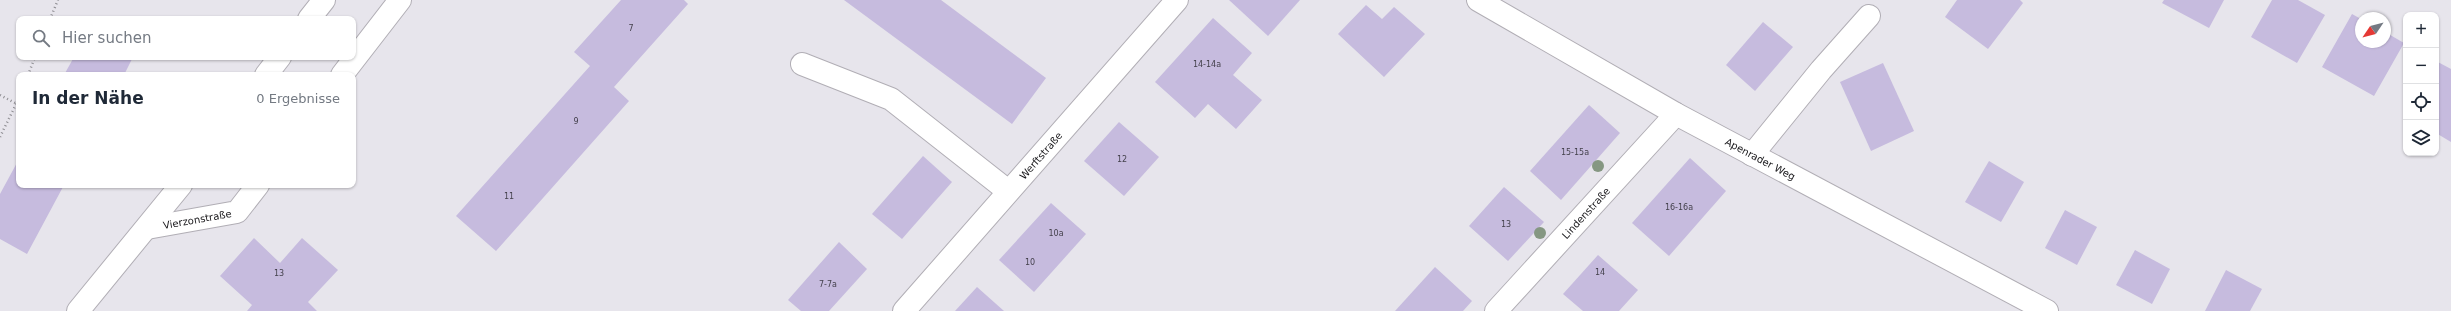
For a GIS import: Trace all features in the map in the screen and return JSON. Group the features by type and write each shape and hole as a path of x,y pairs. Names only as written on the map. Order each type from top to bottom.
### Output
{"street":[{"path":"311,16 324,0"},
{"path":"356,57 400,0"},
{"name":"Werftstraße","path":"904,311 1177,0"},
{"name":"Apenrader Weg","path":"1487,2 1676,114 2043,310"},
{"path":"1752,155 1821,70 1870,16"},
{"path":"268,72 278,60"},
{"path":"344,72 354,60"},
{"path":"802,64 891,99 1008,191"},
{"name":"Lindenstraße","path":"1496,311 1676,114"},
{"name":"Vierzonstraße","path":"78,311 179,188"},
{"name":"Vierzonstraße","path":"147,228 237,212 256,188"}],"path":[{"path":"51,16 58,0"},
{"path":"29,72 34,60"},
{"path":"0,95 16,103"},
{"path":"0,137 16,106"}],"building":[{"path":"621,0 684,0 688,4 614,87 629,101 496,251 456,216 590,66 574,52"},
{"path":"844,0 941,0 1046,78 1012,124"},
{"path":"1229,0 1300,0 1268,36"},
{"path":"1957,0 2020,0 2023,3 1988,49 1945,17"},
{"path":"2164,0 2224,0 2209,28 2162,3"},
{"path":"2272,0 2298,0 2325,15 2297,63 2251,37"},
{"path":"1366,5 1382,19 1394,7 1425,34 1384,77 1338,34"},
{"path":"2352,14 2355,16 2355,48 2391,48 2391,35 2403,42 2374,96 2322,67"},
{"path":"1213,18 1252,53 1233,75 1262,100 1236,129 1208,104 1195,118 1155,82"},
{"path":"1763,22 1793,47 1755,91 1726,65"},
{"path":"72,60 132,60 126,72 66,72"},
{"path":"1883,63 1914,131 1871,151 1840,82"},
{"path":"2439,63 2451,69 2451,142 2439,135"},
{"path":"1589,105 1620,133 1561,200 1530,171"},
{"path":"1119,122 1159,157 1124,196 1084,161"},
{"path":"923,156 952,182 902,239 872,214"},
{"path":"1690,158 1726,191 1669,256 1632,223"},
{"path":"1989,161 2024,182 2001,222 1965,202"},
{"path":"16,165 16,188 62,188 27,254 0,239 0,194"},
{"path":"1504,187 1544,222 1508,261 1469,226"},
{"path":"1051,203 1086,234 1034,292 999,260"},
{"path":"2065,210 2097,227 2077,265 2045,248"},
{"path":"254,238 280,263 302,238 338,270 308,302 317,311 247,311 252,305 220,276"},
{"path":"839,242 867,269 829,311 801,311 788,300"},
{"path":"2135,250 2170,269 2152,304 2116,285"},
{"path":"1598,255 1638,290 1619,311 1583,311 1563,294"},
{"path":"1435,267 1472,301 1463,311 1395,311"},
{"path":"2226,270 2262,289 2250,311 2205,311"},
{"path":"977,287 1004,311 955,311"}]}
